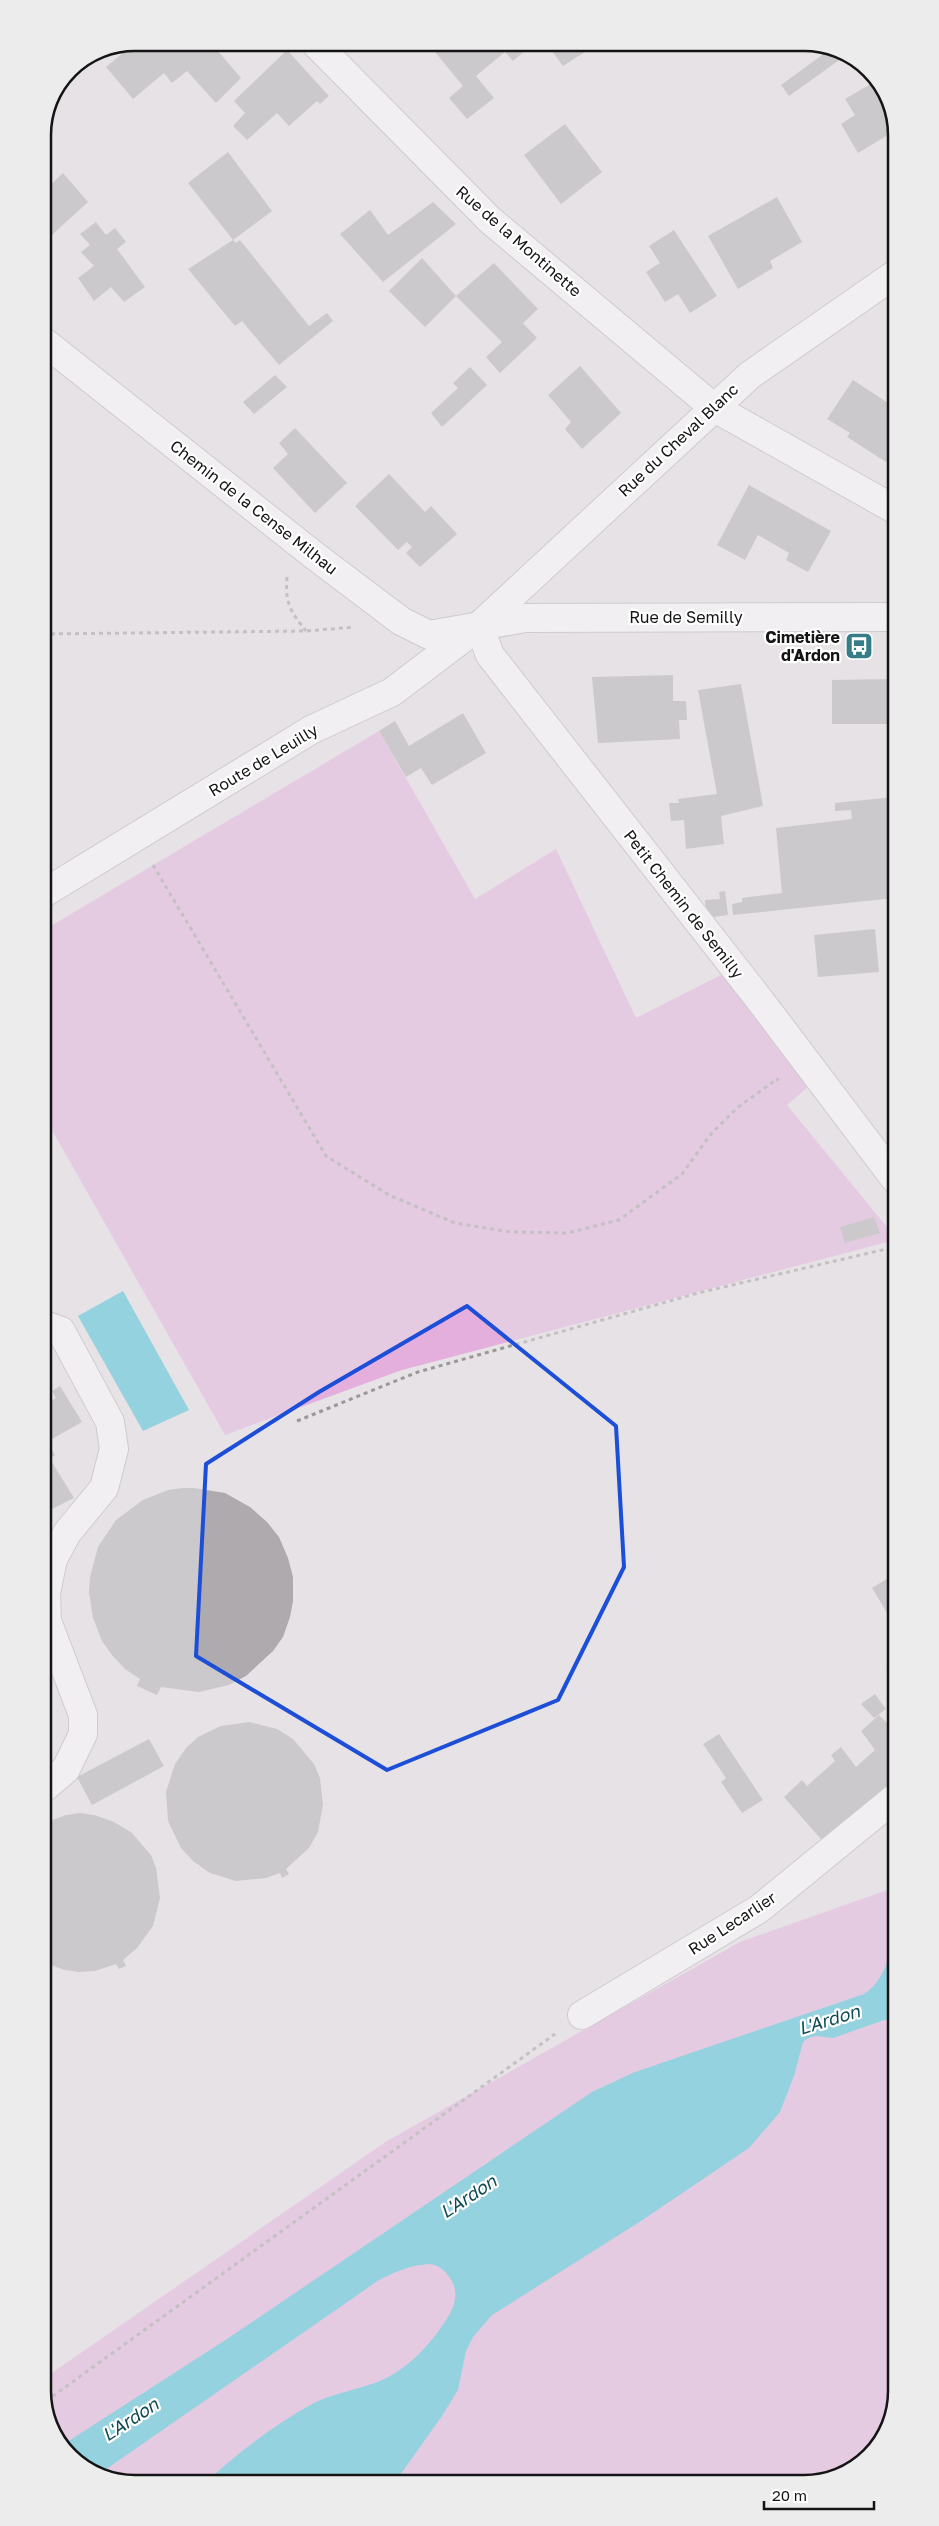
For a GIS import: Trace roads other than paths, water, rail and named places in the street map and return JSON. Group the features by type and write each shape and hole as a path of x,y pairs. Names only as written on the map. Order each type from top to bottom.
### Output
{"street":[{"name":"Rue de la Montinette","path":"324,51 490,220 713,407"},
{"name":"Rue du Cheval Blanc","path":"479,626 713,407 750,375 888,279"},
{"name":"Chemin de la Cense Milhau","path":"51,347 315,556 401,621 429,635 479,626"},
{"path":"713,407 888,506"},
{"name":"Rue de Semilly","path":"479,626 525,618 888,617"},
{"name":"Route de Leuilly","path":"51,889 311,730 392,692 479,626"},
{"name":"Petit Chemin de Semilly","path":"479,626 490,655 762,1003 888,1170"},
{"path":"51,1327 61,1331 110,1422 114,1449 104,1488 67,1532 53,1559 51,1569"},
{"path":"51,1631 83,1715 83,1734 66,1769 51,1782"},
{"name":"Rue Lecarlier","path":"582,2015 760,1909 888,1804"}],"water":[{"path":"123,1291 189,1410 143,1431 78,1316"},
{"name":"L'Ardon","path":"888,1959 888,2019 833,2038 816,2036 808,2038 803,2042 794,2076 780,2112 749,2148 641,2221 492,2315 473,2337 466,2351 458,2390 400,2475 214,2475 256,2440 298,2412 328,2397 380,2381 400,2370 418,2355 440,2329 455,2301 452,2281 448,2275 433,2264 409,2267 379,2280 106,2469 88,2461 68,2441 227,2339 592,2092 635,2072 864,1994 873,1987"}],"place":[{"name":"Cimetière d'Ardon","path":"859,646"}]}
